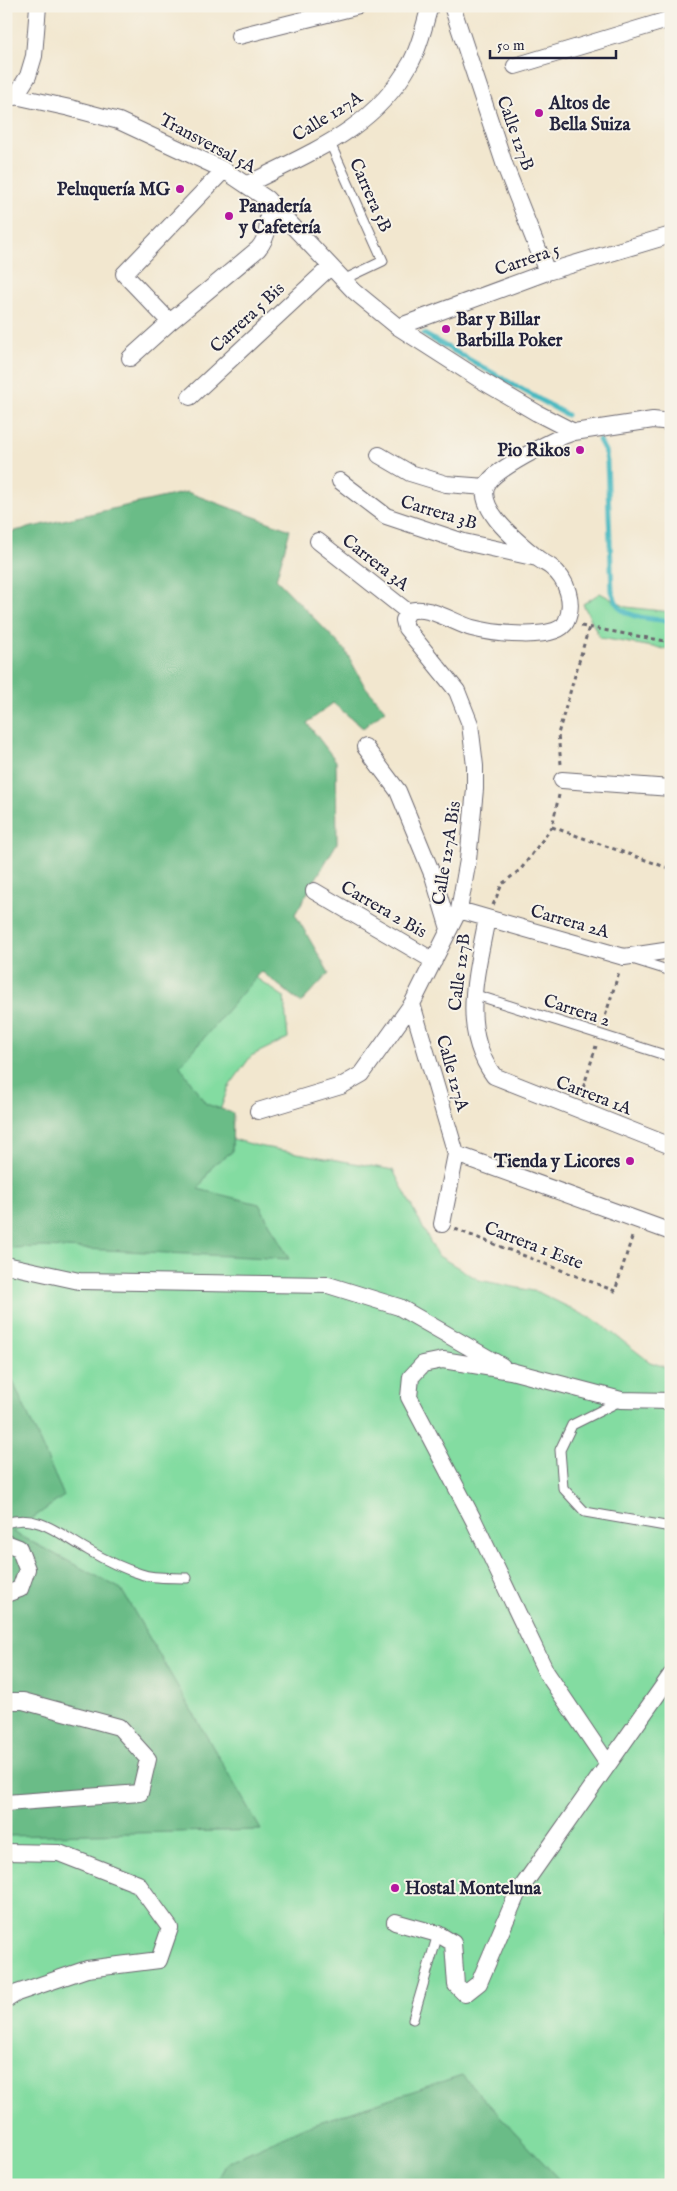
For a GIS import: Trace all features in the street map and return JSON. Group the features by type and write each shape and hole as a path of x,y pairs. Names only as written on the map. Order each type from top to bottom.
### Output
{"street":[{"path":"9,97 28,76 34,56 38,6"},
{"path":"238,36 358,6"},
{"name":"Calle 127A","path":"248,184 330,143 356,126 384,103 411,64 430,6"},
{"name":"Calle 127B","path":"452,6 506,166 547,272"},
{"path":"668,6 671,15"},
{"path":"516,66 671,19"},
{"name":"Transversal 5A","path":"9,97 70,108 119,121 224,170 248,184 267,199 343,280 398,327 479,379 574,432"},
{"path":"170,322 124,274 224,170"},
{"path":"130,358 170,322 258,250 264,242 268,224 267,199"},
{"name":"Carrera 5","path":"398,327 547,272 671,235"},
{"name":"Carrera 5 Bis","path":"190,397 330,267"},
{"path":"566,623 570,603 566,587 552,568 537,558 492,514 484,494 486,487 496,475 549,443 574,432 653,420 671,422"},
{"path":"379,455 410,473 446,484 486,487"},
{"name":"Carrera 3B","path":"340,481 386,516 464,542 537,558"},
{"name":"Carrera 3A","path":"318,541 408,612 413,609 431,611 458,624 495,633 552,633 560,630 566,623"},
{"name":"Calle 127A Bis","path":"258,1112 341,1086 362,1074 412,1004 459,910 468,860 475,789 475,766 470,724 458,691 406,628 404,620 408,612"},
{"path":"366,748 398,791 433,876 450,929"},
{"path":"562,780 671,788"},
{"name":"Carrera 2 Bis","path":"314,891 434,961"},
{"name":"Carrera 2A","path":"459,910 624,957"},
{"name":"Calle 127B","path":"487,918 472,994 472,1022 479,1049 486,1064 494,1076 504,1081"},
{"path":"624,957 671,950"},
{"name":"Calle 127A","path":"412,1004 456,1154"},
{"name":"Carrera 1A","path":"504,1081 671,1146"},
{"path":"442,1224 456,1154 671,1232"},
{"path":"6,1266 79,1281 328,1285 399,1307 511,1370"},
{"path":"608,1764 546,1672 474,1521 409,1397 410,1377 423,1364 443,1360 511,1370 621,1400 671,1401"},
{"path":"6,1543 19,1548 27,1569 20,1588 6,1594"},
{"path":"395,1922 438,1934 453,1943 456,1985 465,1994 480,1983 517,1894 671,1675"},
{"path":"6,1700 23,1700 119,1727 148,1759 140,1793 6,1803"},
{"path":"6,1852 59,1853 138,1884 170,1928 160,1960 87,1969 17,1993 6,2000"}],"lane":[{"name":"Carrera 5B","path":"330,143 383,261 343,280"},
{"name":"Carrera 2A","path":"624,957 671,971"},
{"name":"Carrera 2","path":"472,994 671,1056"},
{"path":"621,1400 572,1425 560,1450 563,1488 585,1512 671,1527"},
{"path":"6,1523 13,1520 40,1523 56,1529 80,1546 105,1560 144,1575 187,1578"},
{"path":"413,2019 438,1934"}],"path":[{"path":"566,623 671,642"},
{"path":"552,828 671,869"},
{"name":"Carrera 1 Este","path":"442,1224 615,1291 637,1220"}],"green space":[{"path":"187,492 290,530 276,579 345,650 364,685 385,710 363,728 333,703 307,723 336,761 337,843 295,914 329,973 301,1003 261,971 180,1066 206,1104 233,1113 232,1152 214,1164 198,1189 259,1204 289,1259 44,1247 6,1248 6,533"},
{"path":"600,593 626,607 671,612 671,650 600,638 583,604"},
{"path":"6,728 249,973 284,997 288,1038 251,1056 228,1088 212,1133 258,1146 393,1170 437,1255 479,1280 538,1292 598,1322 650,1362 671,1369 671,2185 6,2185"},
{"path":"6,1366 64,1496 13,1532 121,1589 261,1830 6,1836"},
{"path":"462,2075 564,2185 214,2185 226,2163 304,2127"}],"waterway":[{"path":"424,334 567,415"},
{"path":"599,440 605,451 607,462 612,591 615,600 621,609 632,615 671,621"}],"place":[{"name":"Altos de Bella Suiza","path":"539,113"},
{"name":"Peluquería MG","path":"180,189"},
{"name":"Panadería y Cafetería","path":"229,216"},
{"name":"Bar y Billar Barbilla Poker","path":"446,329"},
{"name":"Pio Rikos","path":"580,450"},
{"name":"Tienda y Licores","path":"630,1161"},
{"name":"Hostal Monteluna","path":"395,1888"}]}
